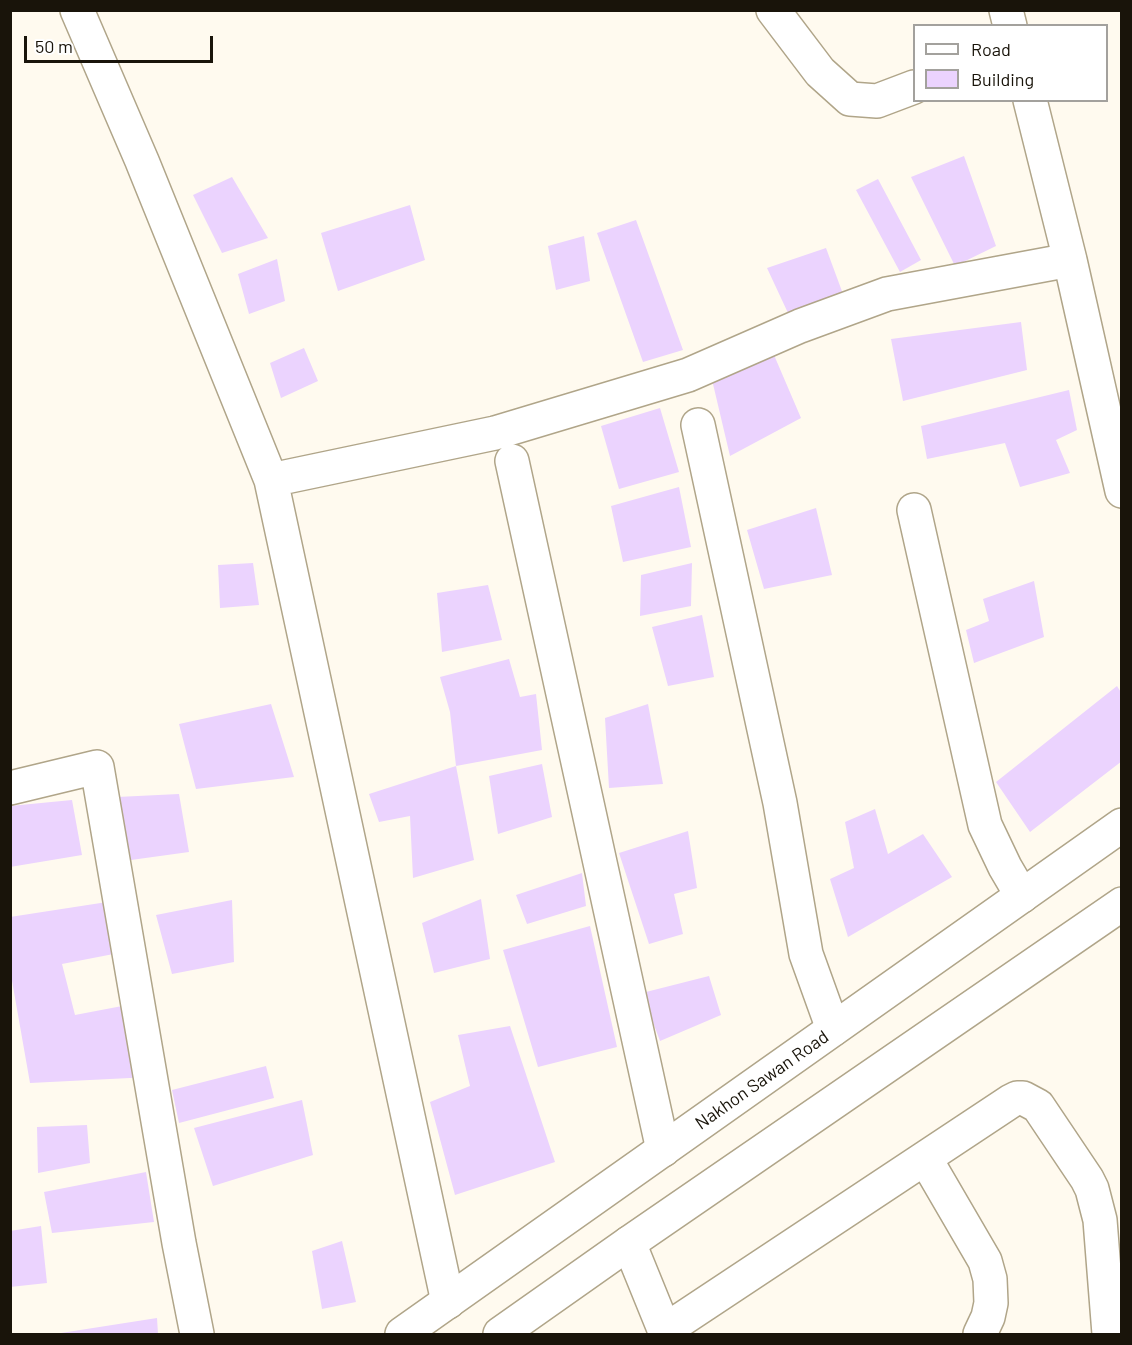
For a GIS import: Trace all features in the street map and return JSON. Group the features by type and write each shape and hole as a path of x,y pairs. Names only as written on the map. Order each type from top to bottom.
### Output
{"street":[{"path":"77,10 142,161 271,480 448,1302"},
{"path":"773,10 820,72 850,99 877,101 913,88"},
{"path":"1030,102 1070,260 1122,491"},
{"path":"271,480 518,427 687,375 800,326 887,294 1070,260"},
{"path":"698,425 780,804 806,954 833,1029"},
{"path":"512,461 663,1150"},
{"path":"914,510 985,825 1022,896"},
{"path":"10,788 97,767 197,1335"},
{"name":"Nakhon Sawan Road","path":"402,1335 1122,825"},
{"path":"500,1335 629,1243 1116,917"},
{"path":"629,1243 665,1333 1011,1101 1023,1098 1038,1106 1092,1189 1110,1204 1100,1220 1109,1335"},
{"path":"925,1158 985,1261 990,1279 991,1303 980,1335"}],"building":[{"path":"964,156 996,246 955,266 911,177"},
{"path":"232,177 268,238 222,253 193,195"},
{"path":"878,179 921,260 900,272 856,190"},
{"path":"410,205 425,260 338,291 321,233"},
{"path":"636,220 683,350 643,362 597,233"},
{"path":"584,236 590,281 556,290 548,246"},
{"path":"826,248 843,294 788,313 767,268"},
{"path":"277,259 285,301 249,314 238,274"},
{"path":"1021,322 1027,370 903,401 891,339"},
{"path":"304,348 318,381 281,398 270,363"},
{"path":"771,348 801,418 730,456 709,367"},
{"path":"1069,390 1077,430 1056,440 1070,473 1020,487 1005,443 927,459 921,426"},
{"path":"660,408 679,472 619,489 601,426"},
{"path":"679,487 691,547 623,562 611,506"},
{"path":"816,508 832,575 764,589 747,530"},
{"path":"253,563 259,605 220,608 218,565"},
{"path":"692,563 691,606 640,616 641,575"},
{"path":"1034,581 1044,637 974,663 966,630 989,621 983,599"},
{"path":"488,585 502,640 442,652 437,593"},
{"path":"702,615 714,677 668,686 652,627"},
{"path":"509,659 520,697 536,694 542,750 456,766 450,712 440,677"},
{"path":"1117,686 1122,694 1122,761 1030,832 996,782"},
{"path":"271,704 294,777 196,789 179,724"},
{"path":"648,704 663,784 609,788 605,718"},
{"path":"542,764 552,817 498,834 489,776"},
{"path":"456,766 474,860 413,878 410,816 379,822 369,794"},
{"path":"179,794 189,852 131,860 117,797"},
{"path":"72,800 82,855 10,867 10,806"},
{"path":"875,809 888,854 923,834 952,877 848,937 830,879 854,868 845,822"},
{"path":"688,831 697,888 674,894 683,934 649,944 619,853"},
{"path":"582,873 586,906 527,924 516,895"},
{"path":"481,899 490,959 434,973 422,923"},
{"path":"120,900 129,951 62,964 75,1015 138,1003 150,1077 30,1083 11,975 10,917"},
{"path":"232,900 234,962 172,974 156,915"},
{"path":"590,926 617,1047 538,1067 503,950"},
{"path":"709,976 721,1015 660,1041 642,993"},
{"path":"510,1026 555,1162 455,1195 430,1102 470,1086 458,1035"},
{"path":"266,1066 274,1098 179,1123 172,1090"},
{"path":"302,1100 313,1155 213,1186 194,1128"},
{"path":"87,1125 90,1163 38,1173 37,1127"},
{"path":"146,1172 154,1222 52,1233 44,1192"},
{"path":"41,1226 47,1283 10,1287 10,1231"},
{"path":"342,1241 356,1302 322,1309 312,1251"},
{"path":"157,1318 158,1334 61,1334 61,1333"}]}
